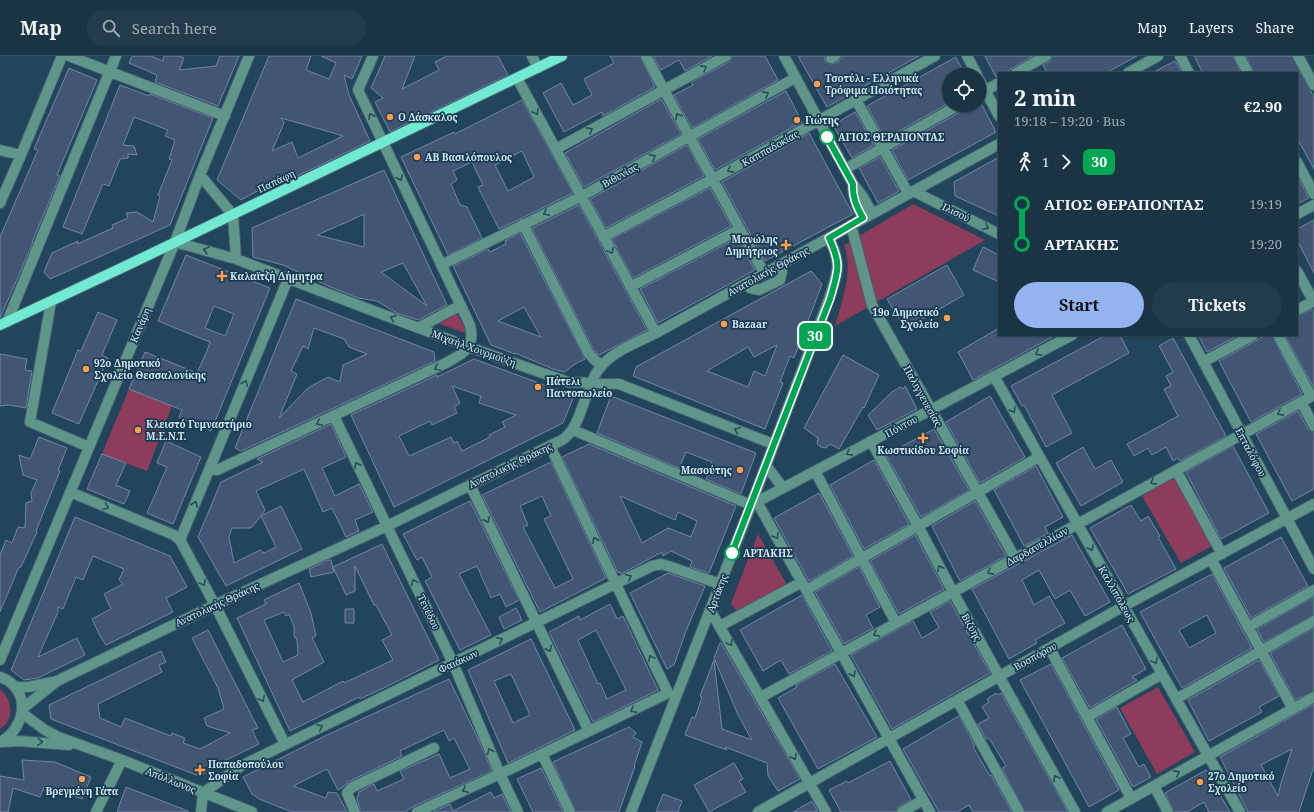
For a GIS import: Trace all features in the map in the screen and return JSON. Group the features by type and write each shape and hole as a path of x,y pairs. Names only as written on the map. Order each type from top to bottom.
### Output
{"main road":[{"name":"Παπάφη","path":"3,324 562,56"}],"street":[{"path":"3,324 116,56"},
{"name":"Κανάρη","path":"0,660 175,242 200,175 249,56"},
{"path":"210,469 217,470 334,416 444,364 460,355 469,347 472,339 470,328 358,90 373,56"},
{"path":"532,56 538,68"},
{"path":"646,56 764,273"},
{"path":"556,149 726,56"},
{"path":"784,56 853,184 852,192 855,202 867,216"},
{"name":"Καππαδοκίας","path":"603,236 713,179 935,56"},
{"path":"967,56 973,68"},
{"path":"1018,72 1046,56"},
{"path":"1132,72 1158,56"},
{"path":"1180,56 1188,72"},
{"path":"1239,56 1247,72"},
{"path":"1298,56 1314,85"},
{"path":"0,203 40,110 68,57 224,116"},
{"path":"517,78 656,333"},
{"name":"Βιθυνίας","path":"441,265 582,196 795,78"},
{"path":"986,90 998,84"},
{"path":"986,98 998,115"},
{"path":"856,100 910,192"},
{"path":"845,169 947,112"},
{"name":"Ανατολικής Θράκης","path":"15,688 41,685 57,681 215,605 387,526 565,438 573,430 590,383 601,366 610,357 998,145"},
{"path":"0,150 21,155"},
{"path":"1298,164 1314,194"},
{"path":"200,175 233,215 236,259"},
{"name":"Ιλισού","path":"910,192 998,234"},
{"path":"1298,213 1314,205"},
{"path":"523,224 590,354 601,366"},
{"name":"Παλιγγενεσίας","path":"851,225 872,305 1015,558"},
{"path":"630,287 740,229"},
{"name":"Αρτάκης","path":"631,812 672,694 710,610 754,503 773,444 830,299 838,261 829,238"},
{"name":"Μιχαήλ Χουρμούζη","path":"175,242 236,259 469,347 568,382 619,384 773,444"},
{"path":"750,288 759,290 780,280 782,271"},
{"path":"1298,273 1314,302 1298,310"},
{"path":"180,540 288,278"},
{"path":"51,302 30,422 89,447"},
{"path":"418,328 460,306"},
{"name":"Πόντου","path":"754,503 1070,336"},
{"name":"Επταλόφου","path":"1190,336 1314,570"},
{"path":"1203,362 1251,336"},
{"path":"1279,336 1313,395"},
{"name":"Καλλιπόλεως","path":"994,376 1240,812"},
{"name":"Δαρδανελλίων","path":"760,697 1313,395"},
{"path":"1301,402 1314,426"},
{"name":"Τενέδου","path":"334,416 453,662 500,774 518,812"},
{"path":"573,430 754,503 804,586 930,812"},
{"name":"Βιζύης","path":"871,441 1075,812"},
{"path":"418,812 589,731 672,694 615,584 550,446"},
{"path":"720,626 862,558 1039,457"},
{"path":"766,464 783,488"},
{"path":"1176,470 1222,554"},
{"path":"815,471 896,623"},
{"path":"470,485 589,731"},
{"path":"70,492 174,535 180,540 215,605 285,744"},
{"name":"Βοσπόρου","path":"758,812 771,809 809,783 999,676 1050,649 1124,606 1314,504"},
{"path":"1212,559 1293,708"},
{"name":"Φαιάκων","path":"203,793 241,766 652,566 661,564 720,584"},
{"path":"1248,627 1314,590"},
{"path":"710,610 826,812"},
{"path":"1176,699 1314,621"},
{"path":"1050,649 1131,798"},
{"path":"1087,717 1162,674"},
{"path":"0,677 9,682 19,694 22,711 20,722 16,730 1,742"},
{"name":"Ανατολικής Θράκης","path":"22,711 57,681"},
{"path":"1107,812 1314,697"},
{"path":"957,700 1019,812"},
{"name":"Απόλλωνος","path":"22,711 44,730 58,737 122,760 252,812"},
{"name":"Απόλλωνος","path":"1,742 18,741 62,744 91,749"},
{"path":"355,812 347,793 351,788 434,748"},
{"path":"542,754 570,812"},
{"path":"96,812 122,760"},
{"path":"1154,786 1168,812"},
{"path":"201,812 203,793"},
{"path":"902,812 923,800"}],"shaded area":[{"path":"913,204 985,240 835,326 846,286 848,265 844,245"},
{"path":"456,312 466,331 465,333 440,324 439,322"},
{"name":"Κλειστό Γυμναστήριο Μ.Ε.Ν.Τ.","path":"129,389 172,406 147,471 102,454"},
{"path":"1174,477 1212,546 1181,563 1142,496"},
{"path":"758,534 787,585 737,612 731,603"},
{"path":"1158,687 1195,752 1157,774 1120,708"},
{"path":"0,689 8,698 10,704 10,715 5,725 0,729"}],"building":[{"path":"132,56 151,56 163,61 164,56 179,56 184,58 179,70 216,66 220,56 239,56 218,106 155,82 157,75 129,63"},
{"path":"269,56 311,56 306,70 329,79 336,63 321,56 362,56 352,79 344,75 349,95 370,141 287,181 285,176 241,200 217,180","holes":["281,118 343,136 298,158 292,142 272,151 284,123"]},
{"path":"385,56 415,56 402,89 439,70 435,62 447,56 498,56 508,75 390,132 375,102 383,98 371,88"},
{"path":"610,56 640,56 655,87 603,116 602,112 564,132 543,93 561,83 573,105 592,95 584,79 614,63"},
{"path":"653,56 712,56 685,71 679,60 661,70"},
{"path":"732,56 765,56 778,80 692,128 674,95 693,85 691,82 729,62"},
{"path":"798,56 825,56 825,61 831,64 838,62 842,56 919,56 827,107"},
{"path":"985,56 1033,56 1006,72 998,72 998,76 996,77"},
{"path":"1052,56 1137,56 1108,72 1046,72 1043,65 1050,61"},
{"path":"1194,56 1233,56 1241,72 1202,72"},
{"path":"1246,56 1292,56 1314,97 1314,169 1298,140 1298,72 1254,72"},
{"path":"956,57 962,68 942,68 942,107 885,139 867,106"},
{"path":"1175,61 1181,72 1154,72"},
{"path":"69,68 97,80 57,175 60,176 0,318 0,237 38,150 34,149"},
{"path":"120,85 149,96 150,94 213,118 170,225 50,279 44,272 52,253 78,241 77,244 113,228 112,225 128,218 126,213 137,212 153,222 160,196 158,195 172,160 169,159 175,140 165,136 168,130 134,117 123,145 134,146 137,155 128,154 128,158 120,159 109,186 103,184 82,234 63,227"},
{"path":"786,91 802,122 715,170 698,139"},
{"path":"661,99 681,134 584,187 565,153"},
{"path":"522,100 573,193 499,229 478,187 483,185 472,162 453,171 457,180 451,184 460,205 467,207 482,238 448,255 401,157 454,132 455,134","holes":["522,151 534,177 508,191 495,165"]},
{"path":"855,112 874,145 852,158 833,125"},
{"path":"960,112 986,112 996,132 908,180 892,150"},
{"path":"809,133 853,214 765,261 722,182"},
{"path":"687,145 704,176 606,228 590,199"},
{"path":"880,157 899,191 878,203 859,168"},
{"path":"998,158 998,216 955,196 954,182"},
{"path":"384,170 447,305 418,320 397,313 377,301 358,298 335,289 283,265 253,257 252,228","holes":["364,214 364,247 317,235 347,222","403,263 427,306 381,272"]},
{"path":"1298,178 1309,198 1298,204"},
{"path":"710,188 731,226 633,278 612,239"},
{"path":"579,205 647,330 599,355 594,350 532,228"},
{"path":"1314,220 1314,273 1298,242 1298,228"},
{"path":"520,233 585,359 575,364 565,372 553,369 515,353 491,345 453,266 488,249 490,252 506,244 505,241","holes":["524,307 541,337 498,321"]},
{"path":"737,238 755,270 658,323 640,289"},
{"path":"983,247 998,254 998,282 973,270"},
{"path":"186,255 270,288 211,431 179,417 182,410 129,389 145,352 197,373 207,351 210,342 158,321","holes":["214,306 234,314 225,336 205,328"]},
{"path":"947,265 964,295 905,329 887,299"},
{"path":"811,271 822,284 794,358 790,356 780,382 783,383 765,429 633,376 636,367","holes":["777,345 765,376 754,371 748,387 707,371 748,347 754,357"]},
{"path":"296,299 434,352 435,361 241,451 235,448","holes":["314,328 344,339 349,347 367,354 343,365 340,382 328,377 308,388 279,418 297,374 291,371 303,346 308,349"]},
{"path":"1312,309 1314,312 1314,388 1286,336 1298,336 1298,316"},
{"name":"92ο Δημοτικό Σχολείο Θεσσαλονίκης","path":"98,312 117,320 102,355 108,358 79,424 52,413 78,350 81,351"},
{"path":"998,329 998,336 1054,336 973,380 958,352"},
{"path":"1104,336 1120,336 1129,353 1052,395 1072,433 1046,447 1024,405 1022,406 1011,386"},
{"path":"1199,336 1237,336 1207,352"},
{"path":"1264,336 1273,336 1302,394 1251,422 1219,361"},
{"path":"1173,338 1226,436 1180,461 1178,458 1173,461 1166,447 1152,455 1148,448 1134,456 1127,444 1178,416 1164,389 1171,386 1166,376 1173,372 1159,346"},
{"path":"0,354 27,359 25,370 32,371 26,408 9,405 0,406"},
{"path":"843,355 879,375 864,408 863,407 839,449 830,444 826,448 821,447 817,444 818,438 804,428"},
{"path":"474,359 574,396 563,423 394,507 351,415 437,375 437,377","holes":["452,386 481,396 479,403 516,415 502,422 505,427 489,435 490,437 462,451 457,441 454,443 451,437 409,456 399,436 430,421 432,425 457,413 454,407 460,403"]},
{"path":"905,386 917,409 877,430 868,415 892,392 900,387 903,389"},
{"path":"611,396 756,453 741,494 706,479 712,462 686,452 679,468 597,433"},
{"path":"990,396 1025,457 980,483 946,422"},
{"path":"1298,411 1308,429 1314,432 1314,489 1292,501 1256,434"},
{"path":"331,424 346,457 322,468 335,496 359,484 373,512 355,520 359,531 346,537 332,508 323,512 304,469 256,491 265,510 261,516 281,506 302,549 226,586 198,537 221,482 263,462 257,459","holes":["261,516 276,547 264,553 260,550 234,563 229,537 232,528 251,528"]},
{"path":"934,429 969,490 921,517 886,455"},
{"path":"39,437 67,448 58,470 60,471 36,531 37,532 21,567 19,567 0,612 0,555 6,540 12,543 18,527 25,528 26,503 32,501 31,493 37,480 23,475 19,455 30,459"},
{"path":"166,441 201,457 173,524 147,513 167,467 157,463"},
{"path":"589,444 736,506 709,573 690,567 692,561 671,551 663,556 662,552 621,574 620,572 618,573 562,457","holes":["620,496 675,520 678,512 697,521 691,537 668,528 642,543"]},
{"path":"1233,446 1269,513 1221,539 1186,472"},
{"path":"1083,447 1095,469 1111,460 1123,482 1081,506 1056,463"},
{"path":"102,454 126,463 116,485 130,491 124,504 87,489"},
{"path":"874,460 909,524 864,549 830,485"},
{"path":"551,462 606,578 540,612 482,495","holes":["542,496 551,516 544,519 573,579 555,588 523,527 528,525 520,506"]},
{"path":"1036,466 1063,517 1045,527 1048,533 1024,546 994,490"},
{"path":"819,493 853,556 809,581 774,518"},
{"path":"470,501 519,600 506,607 500,594 491,598 477,566 459,574 491,635 460,650 425,581 432,577 422,557 417,560 403,534"},
{"path":"975,501 1006,556 960,581 932,526"},
{"path":"1131,505 1141,521 1148,516 1160,536 1158,537 1176,569 1128,594 1090,528"},
{"path":"75,517 170,556 187,587 166,598 173,612 106,645 92,619 111,609 104,594 123,584 119,580 124,569 93,556 83,580 76,577 63,609 58,607 58,612 38,657 77,638 85,655 38,678 24,680 11,670"},
{"path":"915,535 944,589 899,614 870,561"},
{"path":"1072,535 1110,602 1085,616 1070,590 1055,599 1039,570 1022,580 1034,605 1049,596 1065,623 1035,640 1037,643 1009,659 972,589"},
{"path":"1281,537 1308,586 1251,618 1224,568"},
{"path":"382,544 439,660 388,686 360,699 359,697 290,731 237,618 266,604 264,600 299,583 311,613 316,636 312,638 324,662 292,680 303,702 343,681 344,683 393,660 382,640 392,635 376,605 374,605 355,566 355,591 346,595 333,567","holes":["284,612 286,616 289,614 294,626 294,636 297,640 298,655 283,662 264,620"]},
{"path":"331,560 334,572 311,577 309,569"},
{"path":"859,567 880,607 866,615 873,628 844,644 815,592"},
{"path":"668,573 705,586 686,631 674,665 667,669 630,593"},
{"path":"1212,574 1252,648 1182,688 1140,612","holes":["1207,615 1216,633 1189,648 1179,630"]},
{"path":"802,595 832,651 789,674 781,660 763,671 740,630"},
{"path":"1314,597 1314,615 1264,642 1257,629"},
{"path":"950,601 990,673 892,729 851,655 913,621 922,638 939,628 930,612"},
{"path":"610,604 617,619 623,616 658,690 593,722 549,632 579,616 580,620","holes":["596,630 626,690 607,699 600,683 598,684 578,640"]},
{"path":"516,608 522,620 504,629 499,617"},
{"path":"345,609 354,609 354,623 345,623"},
{"path":"1122,625 1146,669 1132,677 1137,680 1090,708 1062,658"},
{"path":"1314,628 1314,691 1295,700 1270,653"},
{"path":"208,630 258,728 252,730 259,744 220,763 221,765 199,776 51,719 49,705 161,651 166,662 159,665 162,672 98,704 100,718 121,727 125,718 171,736 172,733 185,738 183,743 200,749 230,733 207,726 204,718 224,709 218,688 192,638"},
{"path":"531,639 575,730 508,763 468,670","holes":["511,674 530,715 513,723 494,681"]},
{"path":"720,643 800,779 778,791 768,776 767,763 725,747 727,750 685,735 692,717 695,718 702,697 700,696 714,660 722,729 752,740 738,715 714,658"},
{"path":"1259,660 1279,696 1259,707 1262,712 1209,741 1188,700"},
{"path":"835,664 877,737 818,769 778,698 797,687 796,685"},
{"path":"1051,664 1119,790 1089,807 1020,680"},
{"path":"449,679 492,771 414,806 405,812 361,812 357,799 359,792 374,784 377,791 404,779 400,771 439,754 450,778 470,769 454,738 449,741 444,730 400,751 402,756 348,782 338,790 327,769 293,786 326,798 328,792 337,793 347,812 292,812 259,799 252,794 243,777 327,735"},
{"path":"996,693 998,695 1001,693 1068,812 1025,812 1002,768 1006,766 989,738 986,739 978,724 989,718 982,707 989,702 987,699"},
{"path":"1314,704 1314,766 1299,812 1248,812 1220,757","holes":["1292,749 1278,796 1261,765"]},
{"path":"1117,707 1131,734 1123,738 1139,767 1144,764 1151,777 1133,787 1096,719"},
{"path":"959,716 975,746 973,747 1012,812 973,812 969,805 957,812 939,812 903,749"},
{"path":"629,727 636,733 633,737 642,742 619,812 576,812 553,762"},
{"path":"22,760 55,762 91,777 82,799 45,785 40,797 13,788 8,812 0,812 0,776 24,780"},
{"path":"890,761 911,800 898,807 896,812 841,812 829,790 847,781 848,783"},
{"path":"734,763 743,779 739,781 746,792 709,812 694,785"},
{"path":"541,768 563,812 533,812 517,779"},
{"name":"27ο Δημοτικό Σχολείο","path":"1206,770 1230,812 1209,812 1204,802 1187,812 1174,812 1165,793"},
{"path":"126,787 188,811 188,812 117,812"},
{"path":"491,792 494,798 502,794 511,812 433,812 450,804 453,811"},
{"path":"663,794 682,801 678,812 656,812"},
{"path":"812,801 818,812 793,812"}],"bus line":[{"name":"30","path":"732,553 830,299 838,267 838,261 829,238 863,218 852,192 853,184 827,137"}],"place":[{"name":"Τσοτύλι - Ελληνικά Τρόφιμα Ποιότητας","path":"817,84"},
{"name":"Ο Δάσκαλος","path":"390,117"},
{"name":"Γιώτης","path":"797,120"},
{"name":"ΑΓΙΟΣ ΘΕΡΑΠΟΝΤΑΣ","path":"827,137"},
{"name":"ΑΒ Βασιλόπουλος","path":"417,157"},
{"name":"Μανώλης Δημήτριος","path":"786,245"},
{"name":"Καλαϊτζή Δήμητρα","path":"222,276"},
{"name":"19ο Δημοτικό Σχολείο","path":"947,318"},
{"name":"Bazaar","path":"724,324"},
{"name":"92ο Δημοτικό Σχολείο Θεσσαλονίκης","path":"86,369"},
{"name":"Πάτελι Παντοπωλείο","path":"538,387"},
{"name":"Κλειστό Γυμναστήριο Μ.Ε.Ν.Τ.","path":"138,430"},
{"name":"Κωστικίδου Σοφία","path":"923,438"},
{"name":"Μασούτης","path":"740,470"},
{"name":"ΑΡΤΑΚΗΣ","path":"732,553"},
{"name":"Παπαδοπούλου Σοφία","path":"200,770"},
{"name":"Βρεγμένη Γάτα","path":"82,779"},
{"name":"27ο Δημοτικό Σχολείο","path":"1200,782"}]}
